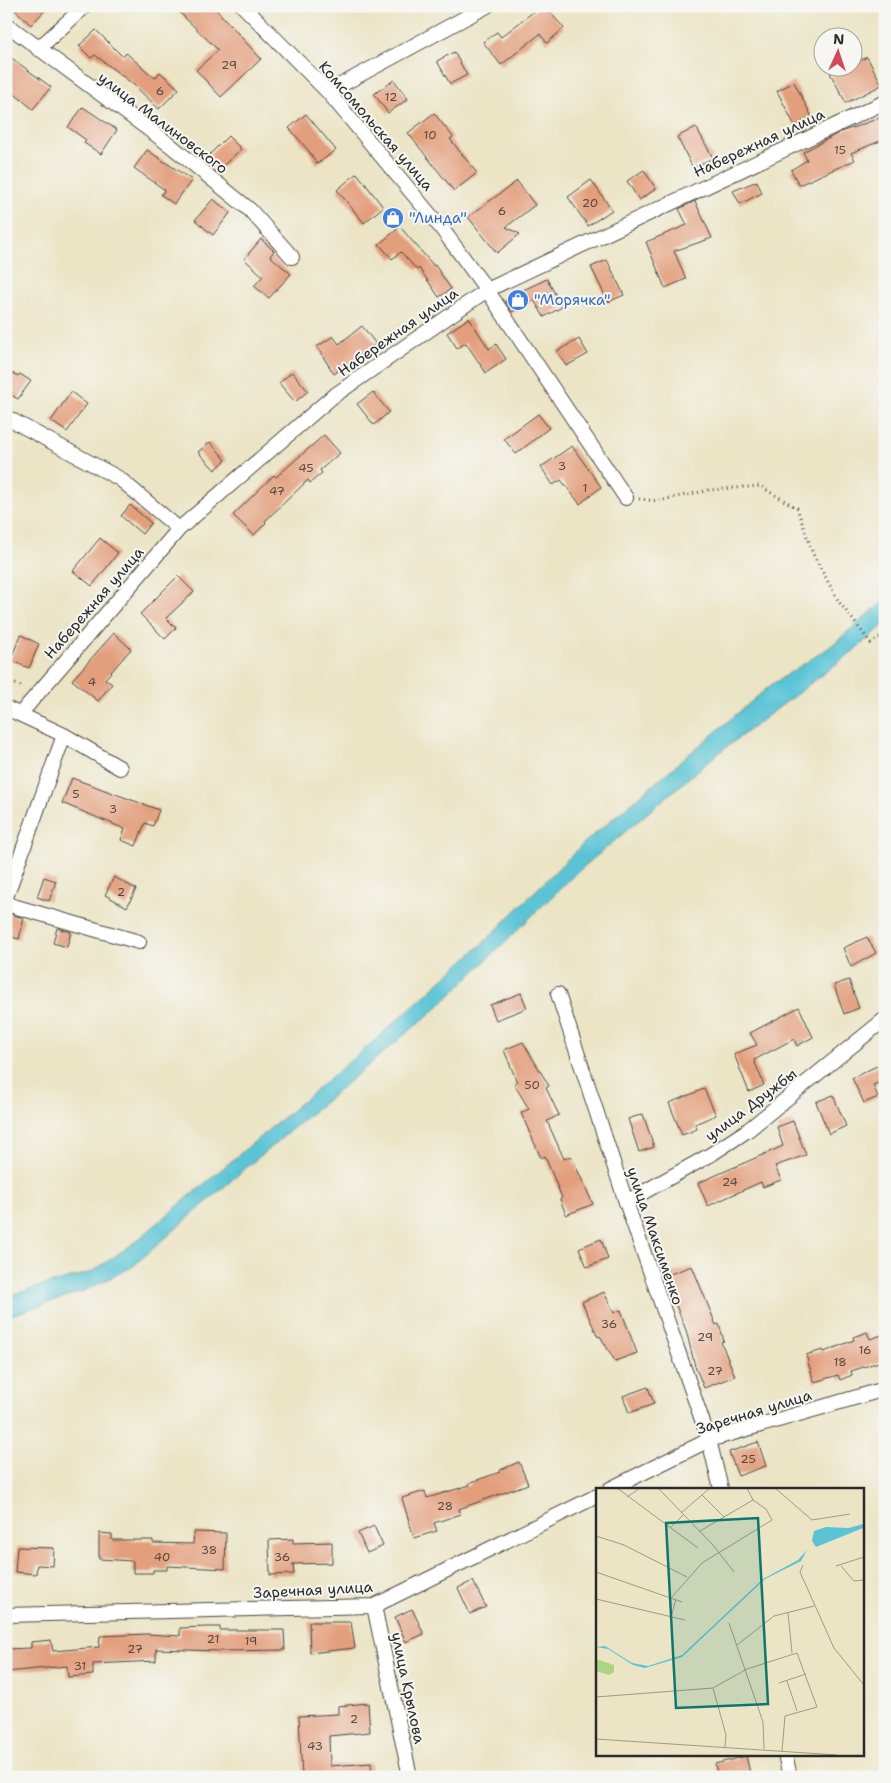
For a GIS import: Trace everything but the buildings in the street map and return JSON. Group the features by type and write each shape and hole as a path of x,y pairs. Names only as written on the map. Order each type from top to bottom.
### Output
{"street":[{"path":"38,49 85,6"},
{"name":"Комсомольская улица","path":"243,6 328,92 442,229 487,290 626,498"},
{"path":"328,92 487,6"},
{"name":"улица Малиновского","path":"6,24 170,145 250,210 292,257"},
{"name":"Набережная улица","path":"20,713 179,529 332,397 487,290 885,102"},
{"path":"6,417 120,479 179,529"},
{"path":"6,708 64,735 120,768"},
{"path":"6,897 64,735"},
{"path":"6,904 138,942"},
{"name":"улица Максименко","path":"558,994 626,1202 709,1440 721,1488"},
{"name":"улица Дружбы","path":"626,1202 710,1155 748,1130 885,1019"},
{"name":"Заречная улица","path":"612,1488 709,1440 885,1389"},
{"name":"Заречная улица","path":"6,1615 374,1606 596,1496"},
{"name":"улица Крылова","path":"374,1606 410,1777"},
{"path":"785,1756 790,1777"}],"path":[{"path":"626,498 658,501 709,490 760,486 797,508 813,554 839,602 871,643 885,634"}],"water":[{"path":"885,600 885,624 852,652 716,755 574,875 439,1006 241,1172 132,1267 84,1291 6,1317 6,1296 92,1272 134,1243 367,1047 482,944 583,844 771,685 830,647"}],"place":[{"name":"\"Линда\"","path":"393,218"},
{"name":"\"Морячка\"","path":"518,300"}]}
